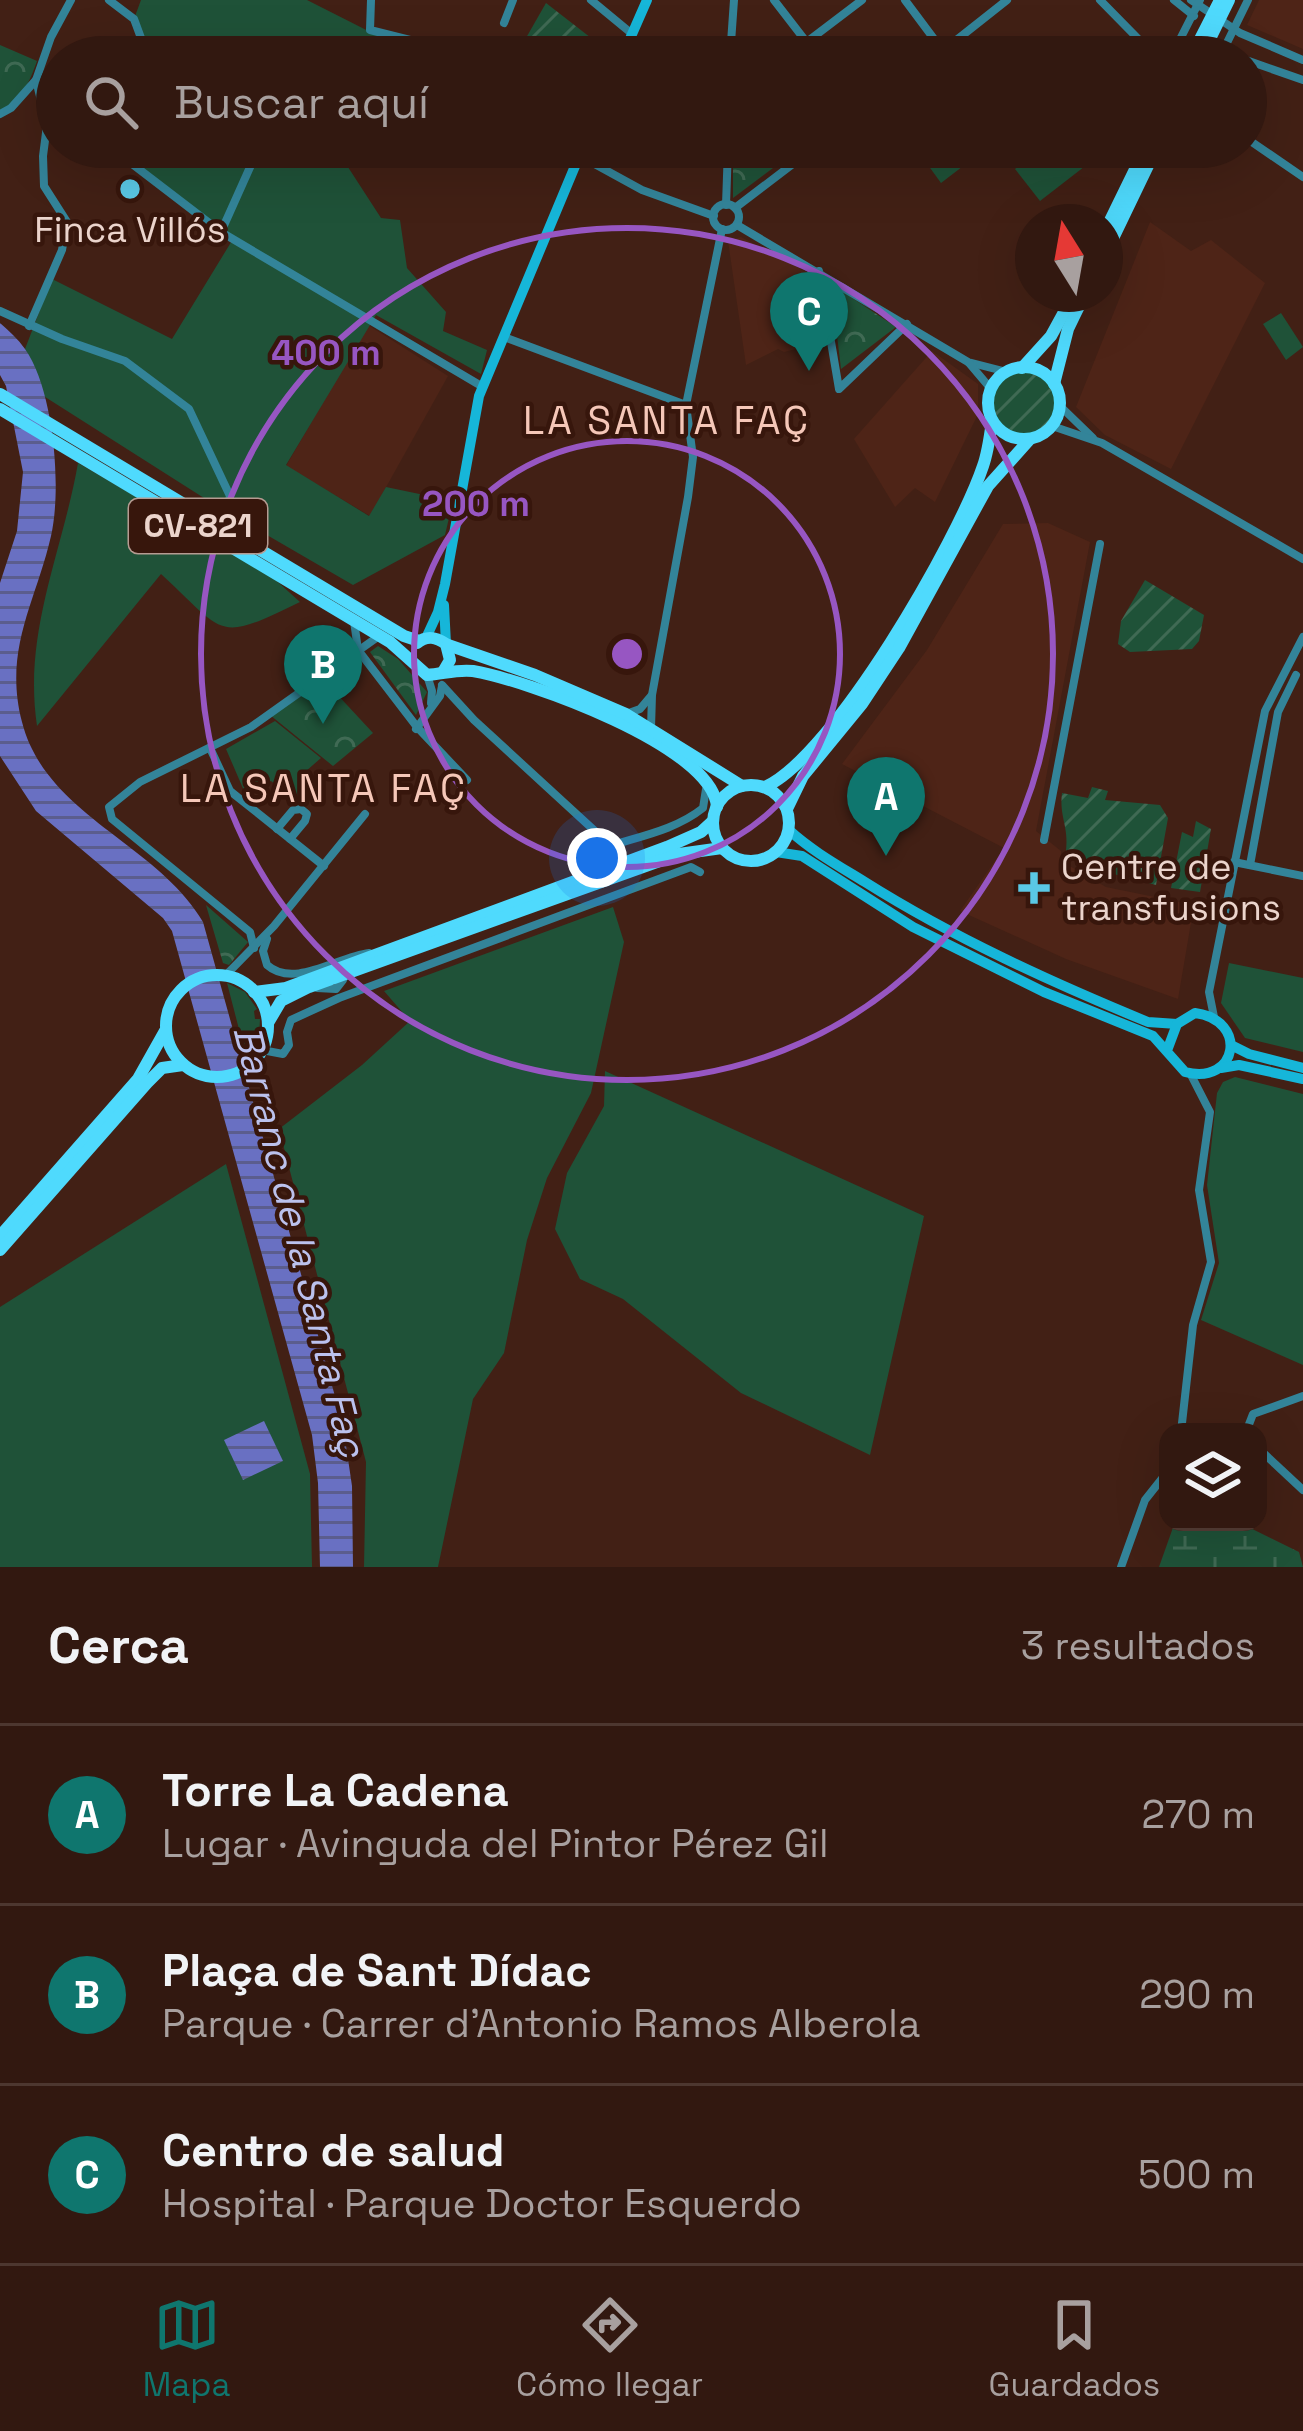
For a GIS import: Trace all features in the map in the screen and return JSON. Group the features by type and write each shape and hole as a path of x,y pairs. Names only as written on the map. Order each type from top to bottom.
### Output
{"main road":[{"path":"633,34 647,0"},
{"path":"1202,36 1220,0"},
{"path":"1211,36 1229,0"},
{"path":"412,658 438,612 483,387 574,168"},
{"path":"1118,204 1135,168"},
{"path":"1123,217 1146,168"},
{"path":"1022,368 1051,336 1064,312"},
{"path":"787,809 802,776 862,704 899,648 988,486 1013,452 1052,426 1060,406 1054,384 1076,312"},
{"path":"254,992 286,988 668,847 701,832 731,790 765,787 782,778 880,661 965,508 983,466 992,421 991,389 1007,372 1022,368 1043,374 1054,384"},
{"name":"CV-821","path":"0,394 404,636 437,638 626,714 742,786"},
{"name":"CV-821","path":"0,409 379,636 412,658 416,668 437,677"},
{"path":"992,421 1004,434 1030,439"},
{"path":"437,677 451,660 445,584"},
{"path":"437,677 466,670 527,683 607,716 656,743 712,788 722,848"},
{"path":"765,787 787,809 789,830 776,852"},
{"path":"789,830 931,922 1150,1023 1177,1024 1196,1013 1214,1017 1227,1029 1231,1045 1216,1071"},
{"path":"165,1030 172,1052 183,1065 208,1077 225,1077 248,1066 262,1050 268,1023 281,1001 309,987 679,854 722,848 748,861 776,852 802,856 913,927 1045,992 1154,1036 1168,1048 1177,1066 1191,1075 1239,1065 1303,1079"},
{"path":"0,1236 138,1079 165,1030 171,1003 185,986 223,976 241,981 254,992 268,1023"},
{"path":"1168,1048 1177,1024"},
{"path":"1231,1045 1303,1069"},
{"path":"0,1250 147,1083 162,1068 183,1065"}],"street":[{"path":"53,36 71,0"},
{"path":"110,0 134,19 140,36"},
{"path":"371,0 370,30 394,36"},
{"path":"504,23 513,0"},
{"path":"591,0 633,34"},
{"path":"731,36 734,0"},
{"path":"774,0 801,36"},
{"path":"814,36 862,0"},
{"path":"905,0 928,36"},
{"path":"962,36 1007,0"},
{"path":"1100,0 1135,36"},
{"path":"1174,0 1193,19"},
{"path":"1183,36 1196,0 1249,36"},
{"path":"1231,36 1249,0"},
{"path":"1267,44 1303,60"},
{"path":"1267,67 1303,80"},
{"path":"0,113 11,108 36,80"},
{"path":"1267,152 1303,177"},
{"path":"29,326 62,250 67,222 44,186 44,168"},
{"path":"137,168 221,232 483,387"},
{"path":"221,232 249,168"},
{"path":"607,168 642,190 713,216 722,230 686,405 693,457 652,695 651,728"},
{"path":"729,168 730,206 739,217 736,225"},
{"path":"713,216 717,208 730,206 785,168"},
{"path":"722,230 736,225 819,271 968,362 991,389"},
{"path":"819,271 839,389 908,324"},
{"path":"0,311 125,362 189,409 230,496 227,531"},
{"path":"504,337 686,405"},
{"path":"968,362 1007,372"},
{"path":"1060,406 1094,439"},
{"path":"1052,426 1094,439 1303,559"},
{"path":"203,517 227,505"},
{"path":"1044,840 1100,544"},
{"path":"354,621 358,650 416,728 467,780"},
{"path":"271,930 250,932 112,819 109,807 140,782 251,727 379,636"},
{"path":"1214,1017 1209,992 1264,711 1303,637"},
{"path":"1250,865 1278,712 1300,677 1285,668"},
{"path":"416,728 430,708 437,677"},
{"path":"430,708 437,677"},
{"path":"437,677 474,720 596,832 616,844 659,832 703,808 708,794 700,776"},
{"path":"626,714 640,709 652,695"},
{"path":"210,748 230,791 323,866"},
{"path":"277,829 293,810 302,809 307,814 305,821 290,839"},
{"path":"223,976 271,930 365,814"},
{"path":"1234,862 1303,876"},
{"path":"262,1050 283,1054 292,1020 338,994 691,867 700,872"},
{"path":"271,930 264,958 278,973 302,973 376,952"},
{"path":"250,932 254,948"},
{"path":"338,994 338,982 368,965"},
{"path":"309,987 338,994"},
{"path":"1196,1013 1209,992"},
{"path":"1204,1098 1216,1071"},
{"path":"1181,1423 1193,1325 1211,1262 1199,1190 1210,1112 1191,1075"},
{"path":"1249,1423 1253,1414 1303,1396"},
{"path":"1267,1456 1303,1490"},
{"path":"1121,1567 1145,1500 1159,1482"}],"shaded area":[{"path":"1259,0 1303,0 1303,49 1247,25"},
{"path":"1150,222 1191,251 1211,240 1265,283 1171,469 1105,435 1076,407 1114,312 1123,312 1123,290"},
{"path":"741,237 814,276 820,311 796,349 778,349 746,365 728,241"},
{"path":"368,325 448,376 370,516 286,466"},
{"path":"932,351 978,384 978,414 935,502 915,488 895,507 854,439"},
{"path":"1048,523 1090,542 1036,831 1061,851 1061,861 1106,887 1194,905 1178,999 1066,959 960,911 1004,848 842,764 927,650 1003,524"}],"green space":[{"path":"141,0 307,0 378,36 140,36 134,19"},
{"path":"546,3 589,36 527,36"},
{"path":"0,45 36,63 19,98 0,113"},
{"path":"349,168 381,218 400,220 407,268 446,312 443,331 487,350 481,374 376,315 286,465 369,516 386,487 453,501 445,535 353,585 215,505 42,395 25,349 52,279 172,339 233,239 142,171"},
{"path":"733,168 773,168 733,198"},
{"path":"930,168 961,168 941,183"},
{"path":"1016,168 1083,168 1040,201"},
{"path":"831,284 896,327 841,369"},
{"path":"1281,313 1303,347 1286,360 1263,324"},
{"path":"1024,372 1046,381 1055,403 1046,425 1024,434 1002,425 993,403 1002,381"},
{"path":"78,463 269,574 300,602 252,624 224,626 161,574 37,726 34,691 40,625"},
{"path":"1145,580 1204,615 1199,641 1192,649 1130,652 1118,644 1121,621"},
{"path":"378,646 398,659 427,692 416,715 370,652"},
{"path":"321,677 373,733 333,766 270,715"},
{"path":"275,721 321,758 305,772 315,783 296,800 271,781 245,793 226,749"},
{"path":"1092,787 1108,791 1105,800 1160,805 1168,818 1156,885 1106,872 1066,851 1062,793 1088,798"},
{"path":"1196,821 1211,829 1200,892 1171,888 1182,832 1193,837"},
{"path":"206,905 248,942 229,965 223,963"},
{"path":"613,907 624,942 591,1093 547,1178 527,1240 504,1353 473,1399 438,1567 364,1567 366,1462 279,1129 410,1021 384,991"},
{"path":"1229,963 1303,978 1303,1052 1245,1038 1221,1003"},
{"path":"227,983 245,992 257,1009 255,1019 260,1019 259,1039 247,1060"},
{"path":"605,1071 924,1216 870,1455 741,1393 623,1299 580,1279 555,1229 567,1173 604,1106"},
{"path":"1235,1077 1303,1094 1303,1365 1201,1320 1219,1263 1207,1185 1217,1093 1223,1082"},
{"path":"226,1164 310,1474 312,1567 0,1567 0,1307"},
{"path":"1172,1531 1256,1531 1299,1552 1303,1567 1159,1567"}],"water":[{"path":"0,323 35,367 49,414 55,467 51,536 16,671 22,722 54,782 159,871 203,922 343,1425 352,1486 353,1567 320,1567 312,1435 172,931 163,918 36,811 0,756 0,583 17,531 23,472 0,375"},
{"path":"264,1421 283,1461 243,1480 224,1440"}],"place":[{"name":"Finca Villós","path":"130,189"},
{"name":"Centro de salud","path":"809,371"},
{"name":"Plaça de Sant Dídac","path":"323,724"},
{"name":"Torre La Cadena","path":"886,856"},
{"name":"Centre de transfusions","path":"1034,888"}],"district":[{"name":"LA SANTA FAÇ","path":"667,420"},
{"name":"LA SANTA FAÇ","path":"324,788"}],"water label":[{"name":"Barranc de la Santa Faç","path":"300,1241"}]}
